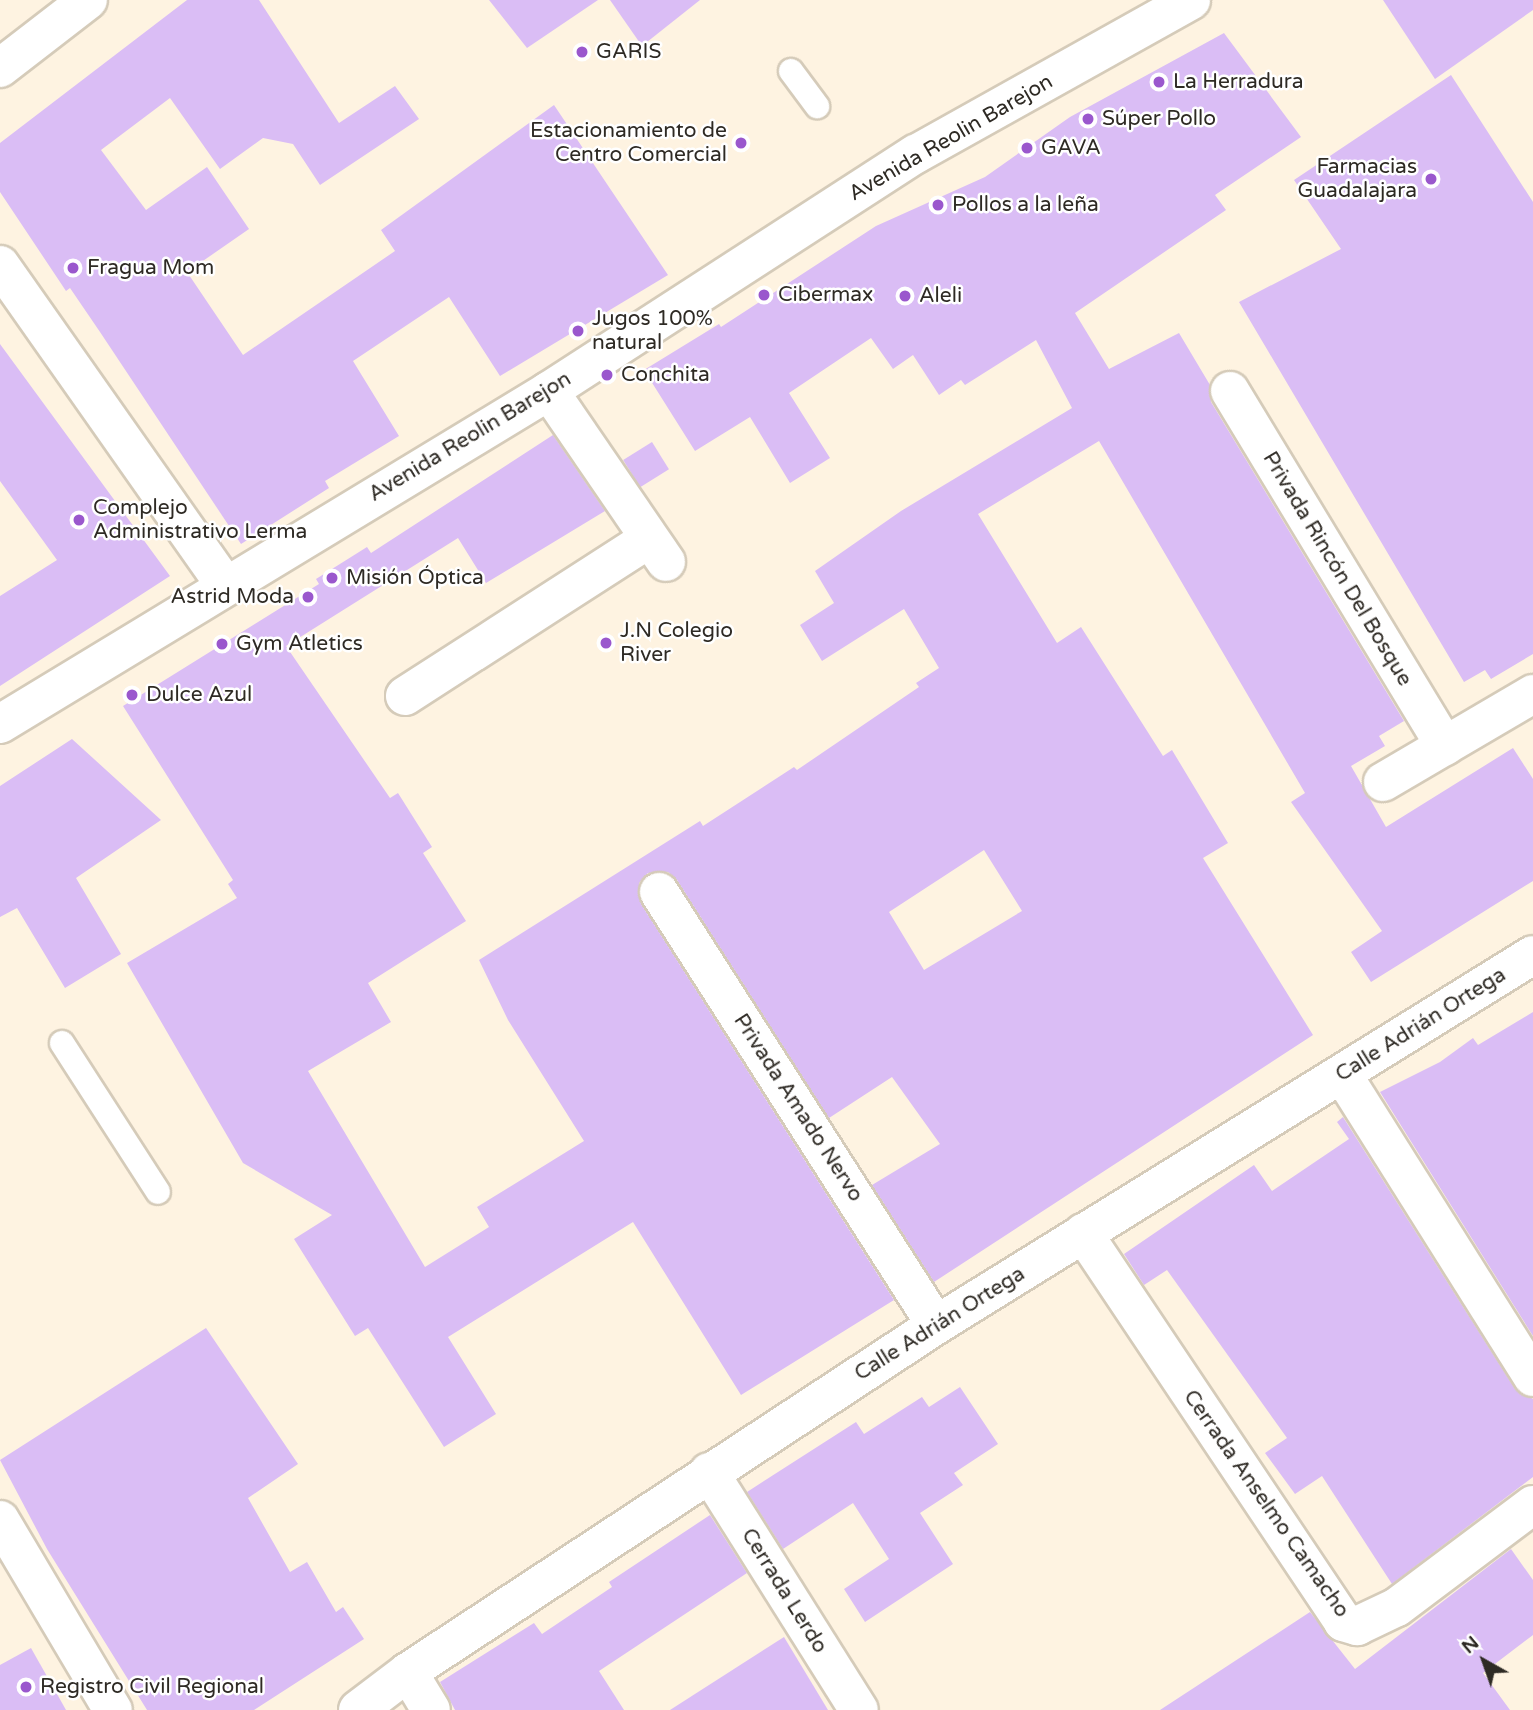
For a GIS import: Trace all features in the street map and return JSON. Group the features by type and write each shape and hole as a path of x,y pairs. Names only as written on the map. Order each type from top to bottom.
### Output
{"street":[{"path":"0,68 88,0"},
{"name":"Avenida Reolin Barejon","path":"0,724 225,585 549,391 916,154 1191,0"},
{"path":"0,265 225,585"},
{"path":"405,696 657,551 549,391"},
{"name":"Privada Rincón Del Bosque","path":"1230,391 1445,746"},
{"path":"1383,782 1533,694"},
{"name":"Privada Amado Nervo","path":"659,892 936,1325"},
{"name":"Calle Adrián Ortega","path":"358,1710 408,1672 936,1325 1533,955"},
{"path":"1342,1074 1533,1377"},
{"name":"Cerrada Anselmo Camacho","path":"1083,1233 1343,1622 1357,1626 1397,1607 1533,1505"},
{"name":"Cerrada Lerdo","path":"709,1472 859,1710"},
{"path":"0,1520 113,1710"},
{"path":"408,1672 431,1710"}],"lane":[{"path":"791,71 817,106"},
{"path":"62,1043 158,1192"}],"building":[{"path":"187,0 259,0 339,123 395,86 419,119 320,185 293,144 263,138 220,169 170,98 101,150 146,210 207,167 249,229 187,272 243,355 395,251 381,230 554,105 668,275 500,376 449,297 353,361 399,436 325,481 329,488 241,544 70,288 66,291 0,192 0,143"},
{"path":"489,0 598,0 527,48"},
{"path":"610,0 700,0 642,46"},
{"path":"1383,0 1533,0 1533,10 1435,79"},
{"path":"1224,33 1301,137 1215,195 1226,210 1075,313 1109,369 1179,333 1210,385 1211,402 1404,721 1379,736 1385,746 1351,766 1386,827 1513,748 1533,779 1533,881 1371,982 1351,952 1382,931 1291,802 1305,793 1099,441 978,514 1057,643 1081,627 1163,756 1172,750 1228,843 1203,858 1313,1035 934,1282 872,1185 940,1144 892,1077 829,1118 677,880 668,872 648,873 639,883 641,904 894,1300 741,1395 633,1222 448,1337 496,1414 444,1447 368,1328 355,1336 294,1239 332,1215 243,1163 127,963 237,898 228,884 233,880 123,706 319,584 316,579 367,547 371,553 553,435 605,511 486,583 458,538 286,646 390,798 398,793 432,847 423,853 466,921 368,983 391,1022 308,1071 425,1267 489,1227 477,1207 584,1141 508,1020 479,960 700,821 703,826 794,767 797,770 919,687 916,683 939,668 904,609 822,661 800,625 834,603 815,571 901,511 1072,408 1036,340 965,385 961,380 939,395 913,355 893,369 871,338 789,393 830,458 790,483 750,417 695,451 644,370 719,324 721,327 876,226 985,177 1070,117","holes":["984,850 1022,911 924,970 889,912"]},
{"path":"1451,75 1533,202 1533,654 1491,679 1485,670 1464,682 1239,302 1341,249 1294,180"},
{"name":"Complejo Administrativo Lerma","path":"0,344 170,576 0,686 0,596 57,560 0,481"},
{"path":"652,442 669,469 640,487 623,460"},
{"path":"72,739 161,820 76,878 121,954 65,988 17,908 0,917 0,786"},
{"path":"1533,1012 1533,1336 1380,1092 1440,1062 1473,1038 1478,1045"},
{"path":"1343,1117 1515,1389 1533,1399 1533,1477 1392,1584 1322,1476 1295,1494 1265,1453 1287,1438 1167,1270 1144,1285 1124,1254 1254,1165 1272,1191 1349,1139 1337,1122"},
{"path":"206,1328 298,1464 248,1498 290,1572 307,1562 336,1612 343,1607 364,1639 254,1710 147,1710 47,1549 0,1460"},
{"path":"960,1387 998,1444 954,1473 963,1485 920,1513 953,1564 865,1622 844,1589 889,1559 853,1503 783,1549 747,1492 856,1422 864,1434 922,1397 929,1407"},
{"path":"710,1515 747,1573 599,1671 624,1710 455,1710 440,1682 534,1623 542,1634 612,1587 609,1582"},
{"path":"1511,1549 1533,1580 1533,1635 1483,1673 1510,1710 1160,1710 1310,1612 1355,1669"},
{"path":"784,1637 828,1710 670,1710"},
{"name":"Registro Civil Regional","path":"31,1648 66,1710 0,1710 0,1665"}],"place":[{"name":"GARIS","path":"582,52"},
{"name":"La Herradura","path":"1159,82"},
{"name":"Súper Pollo","path":"1088,119"},
{"name":"Estacionamiento de Centro Comercial","path":"741,143"},
{"name":"GAVA","path":"1027,148"},
{"name":"Farmacias Guadalajara","path":"1431,179"},
{"name":"Pollos a la leña","path":"938,205"},
{"name":"Fragua Mom","path":"73,268"},
{"name":"Cibermax","path":"764,295"},
{"name":"Aleli","path":"905,296"},
{"name":"Jugos 100% natural","path":"578,331"},
{"name":"Conchita","path":"607,375"},
{"name":"Complejo Administrativo Lerma","path":"79,520"},
{"name":"Misión Óptica","path":"332,578"},
{"name":"Astrid Moda","path":"308,597"},
{"name":"J.N Colegio River","path":"606,643"},
{"name":"Gym Atletics","path":"222,644"},
{"name":"Dulce Azul","path":"132,695"},
{"name":"Registro Civil Regional","path":"26,1687"}]}
